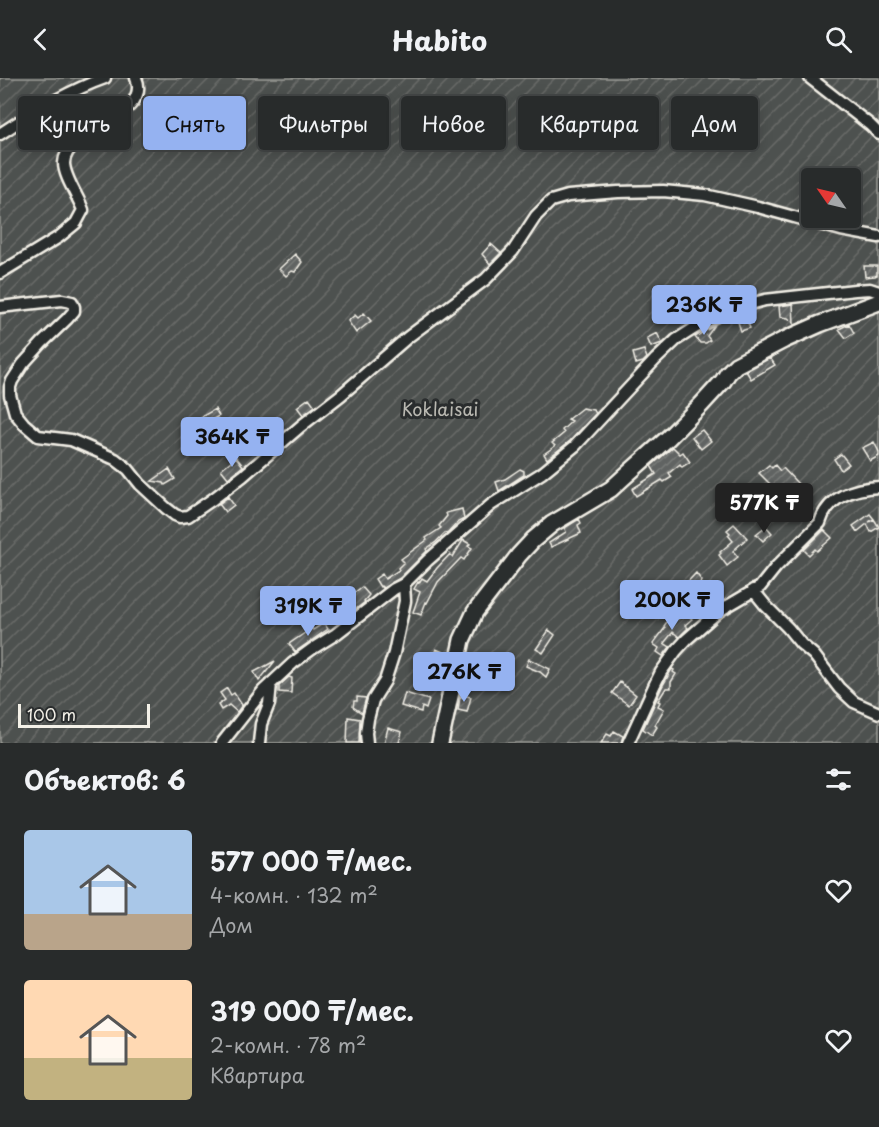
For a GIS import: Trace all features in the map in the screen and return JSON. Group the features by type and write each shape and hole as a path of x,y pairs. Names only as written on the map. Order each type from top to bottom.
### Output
{"street":[{"path":"0,134 60,98 105,78"},
{"path":"0,273 59,237 76,223 83,210 79,198 71,187 64,165 68,150 123,112 138,93 136,78"},
{"path":"810,78 879,134"},
{"path":"0,308 62,300 72,302 74,311 68,319 23,364 12,381 10,387 15,413 38,436 71,441 115,459 166,508 180,517 188,516 213,499 408,338 486,279 513,251 536,216 551,201 568,196 618,192 663,191 705,195 841,230 879,237"},
{"path":"222,743 263,691 293,663 404,584 472,520 491,505 542,473 575,446 676,340 706,321 732,309 765,300 855,290 870,289 879,292"},
{"path":"440,743 454,674 467,626 500,579 533,540 552,524 611,489 624,478 701,405 736,365 811,328 879,302"},
{"path":"628,743 655,684 676,651 687,639 719,611 760,587 776,567 820,524 829,506 842,495 867,488 879,488"},
{"path":"367,743 368,719 373,700 385,681 394,653 405,601 404,584"},
{"path":"753,590 801,644 814,655 839,688 854,702 879,713"},
{"path":"259,743 261,724 269,704 271,683"}],"green space":[{"name":"Koklaisai","path":"0,78 879,78 879,743 0,743"}],"building":[{"path":"491,244 501,253 490,264 482,254"},
{"path":"295,254 302,262 295,272 292,271 286,276 279,269"},
{"path":"864,266 877,266 877,275 865,277"},
{"path":"692,292 702,293 705,298 705,302 696,309 689,301"},
{"path":"793,304 794,323 788,318 780,317 779,306"},
{"path":"364,313 371,321 356,333 348,321 355,315 358,318"},
{"path":"745,316 750,328 741,331 737,319"},
{"path":"849,324 854,333 846,338 839,329"},
{"path":"715,325 707,336 710,340 700,343 695,337"},
{"path":"657,333 662,343 651,347 647,338"},
{"path":"644,350 647,358 636,364 633,353"},
{"path":"770,358 775,365 751,379 746,371"},
{"path":"309,398 315,406 303,415 297,407"},
{"path":"582,408 593,410 596,413 570,441 547,459 544,454 555,446 552,443 564,433 562,430 572,421 568,419"},
{"path":"215,409 219,416 204,424 201,417"},
{"path":"702,430 711,441 701,449 692,437"},
{"path":"874,442 879,456 870,461 862,448"},
{"path":"673,447 680,454 683,452 690,462 682,467 680,464 669,473 672,477 664,482 662,480 636,496 632,489 656,474 651,466"},
{"path":"841,454 849,464 841,470 834,459"},
{"path":"236,457 243,466 228,478 221,469"},
{"path":"769,465 772,468 775,465 780,471 783,468 799,485 789,494 787,492 784,495 778,488 776,490 759,473"},
{"path":"169,469 175,479 165,485 152,481"},
{"path":"520,469 524,471 524,475 499,491 496,482"},
{"path":"738,496 745,504 743,506 745,508 738,515 729,507"},
{"path":"228,497 234,505 225,512 219,504"},
{"path":"462,509 464,519 426,549 427,551 400,578 383,588 380,587 375,579 382,574 385,579 399,570 398,568 404,562 401,559 441,528 439,526 447,516 446,513"},
{"path":"870,514 879,527 871,532 867,524 857,532 853,526"},
{"path":"579,519 581,523 578,525 581,533 551,547 549,543 566,532 566,527"},
{"path":"734,524 747,538 733,551 738,557 727,566 719,555 733,541 727,530"},
{"path":"766,526 772,533 763,541 756,534"},
{"path":"824,530 832,538 809,555 804,550"},
{"path":"463,540 472,548 464,560 461,558 438,582 421,615 413,612 420,592 414,589 418,582 422,578 427,581 450,554 453,557"},
{"path":"696,573 702,581 701,585 693,591 688,600 679,591"},
{"path":"362,587 369,595 365,602 340,621 337,615 349,608 344,600"},
{"path":"685,612 692,619 685,625 688,628 679,637 673,632 664,643 670,647 663,656 657,652 659,648 653,644 672,615 678,619"},
{"path":"324,623 328,629 295,652 289,644 312,628 313,630"},
{"path":"549,630 555,635 543,653 536,649"},
{"path":"436,649 445,653 441,664 431,660"},
{"path":"529,659 550,669 546,677 526,666"},
{"path":"275,661 259,681 254,672"},
{"path":"672,669 676,674 671,682 671,688 666,688 658,701 660,702 658,706 664,709 652,735 643,729"},
{"path":"289,677 292,678 291,693 279,692 279,686"},
{"path":"620,682 636,695 629,705 612,693"},
{"path":"227,688 231,695 234,693 242,705 237,712 229,705 221,710 218,705 225,700 220,693"},
{"path":"405,693 429,700 426,709 422,707 421,712 401,706"},
{"path":"462,695 471,697 467,712 458,710"},
{"path":"357,697 366,698 362,713 353,707"},
{"path":"348,717 360,719 359,743 347,743"},
{"path":"388,728 402,732 399,743 384,743"},
{"path":"614,731 623,736 621,743 601,743 607,734 611,736"}]}
